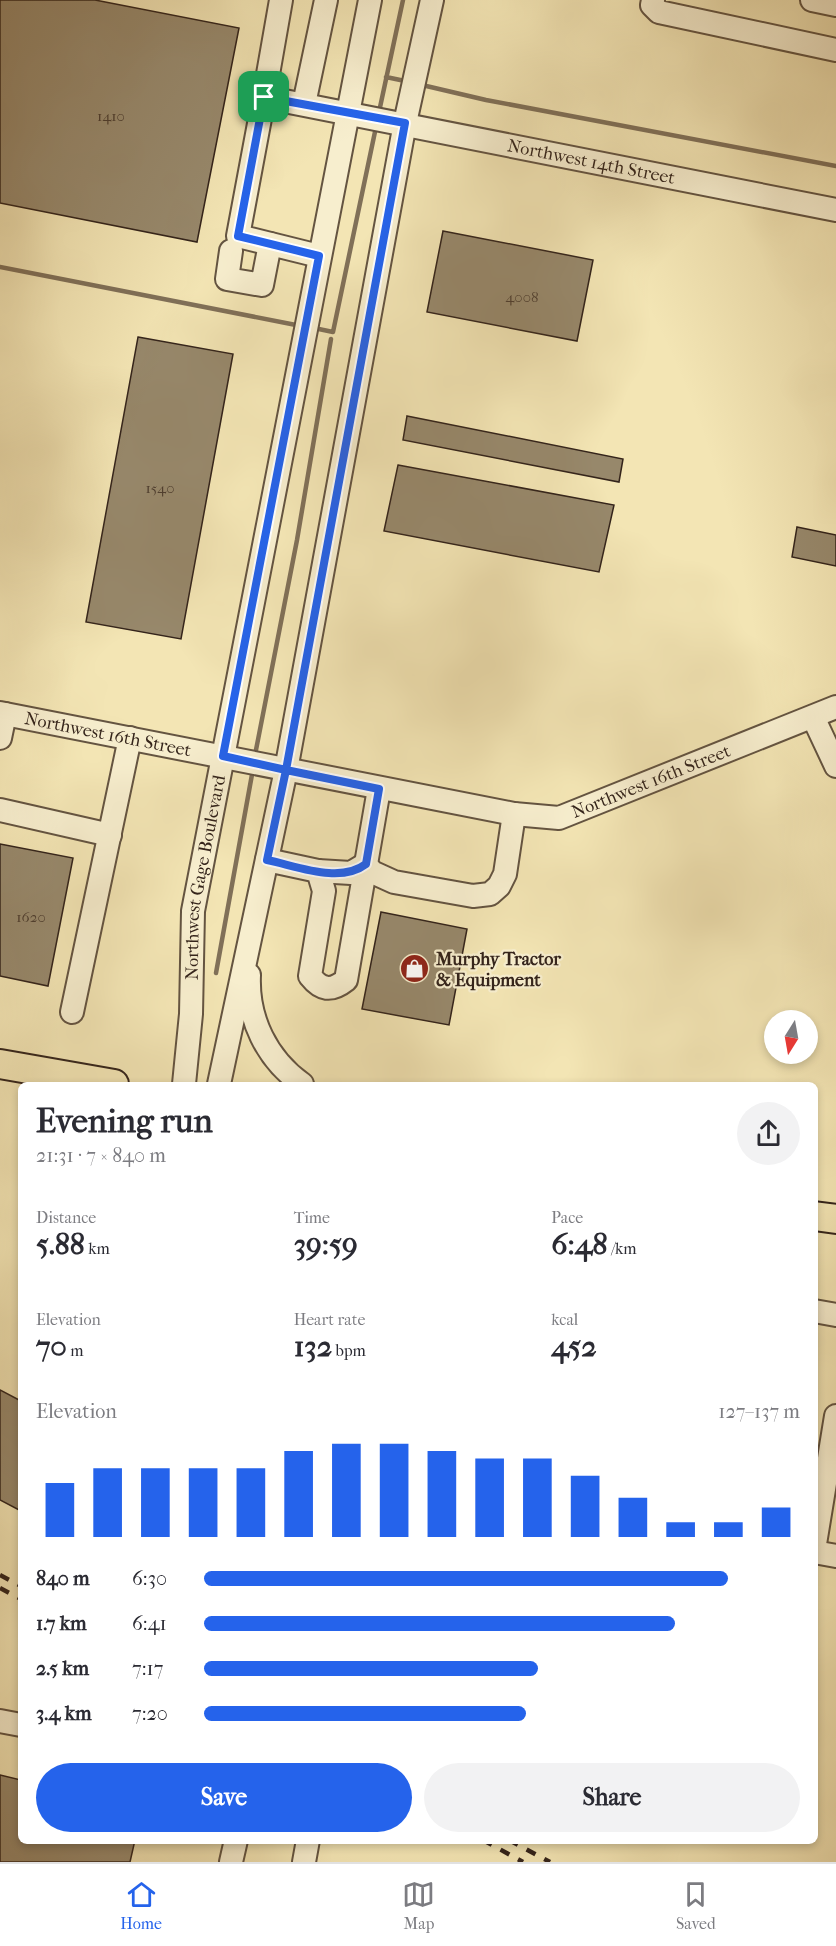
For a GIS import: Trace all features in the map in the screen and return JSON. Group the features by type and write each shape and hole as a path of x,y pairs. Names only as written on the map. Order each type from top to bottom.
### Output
{"main road":[{"path":"0,1064 103,1082"},
{"path":"818,1217 836,1220"}],"street":[{"path":"281,0 238,236 319,256"},
{"path":"304,104 326,0"},
{"name":"Northwest Gage Boulevard","path":"184,1082 191,1014 193,911 370,0"},
{"path":"219,1082 286,770 405,123 432,0"},
{"path":"653,0 652,5 659,12 836,50"},
{"path":"812,0 836,5"},
{"name":"Northwest 14th Street","path":"264,97 405,123 836,210"},
{"path":"231,251 227,279 262,285 270,244"},
{"name":"Northwest 16th Street","path":"2,714 223,756 379,789 514,814 559,818 836,707"},
{"path":"0,738 2,714"},
{"path":"813,717 836,766"},
{"path":"72,1012 130,738"},
{"path":"318,871 324,891 310,976 316,984 326,989 337,988 346,980 379,789"},
{"path":"0,810 110,835"},
{"path":"366,864 372,872 394,882 473,896 490,894 499,886 505,874 514,814"},
{"path":"267,860 318,871 351,873 366,864"},
{"path":"251,933 249,981 259,1035 282,1069 299,1082"},
{"path":"818,1312 836,1315"},
{"path":"818,1526 836,1416"},
{"path":"818,1552 836,1556"},
{"path":"0,1721 18,1724"},
{"path":"231,1862 235,1844"},
{"path":"304,1862 307,1844"}],"building":[{"path":"0,0 95,0 239,28 197,242 0,203"},
{"path":"443,231 593,260 577,341 427,312"},
{"path":"138,337 233,354 181,639 86,622"},
{"path":"407,416 623,459 619,482 403,440"},
{"path":"398,465 614,505 599,572 384,531"},
{"path":"797,527 836,535 836,566 792,557"},
{"path":"0,844 73,858 48,986 0,976"},
{"name":"Murphy Tractor & Equipment","path":"381,912 467,929 449,1025 362,1009"},
{"path":"0,1390 18,1399 18,1509 0,1500"},
{"path":"0,1775 18,1779 18,1844 134,1844 130,1862 0,1862"}],"waterway":[{"path":"379,112 403,0"},
{"path":"386,77 405,81"},
{"path":"422,85 486,100 836,166"},
{"path":"314,328 333,332 376,127"},
{"path":"0,267 296,325"},
{"path":"255,755 297,540 331,339"},
{"path":"216,973 253,769"}],"railway":[{"path":"0,1575 18,1584"},
{"path":"0,1588 18,1597"},
{"path":"490,1844 523,1862"},
{"path":"516,1844 550,1862"}],"place":[{"name":"Murphy Tractor & Equipment","path":"415,969"}],"route":[{"path":"264,97 238,236 319,256 223,756 286,770 267,860 318,871 351,873 366,864 379,789 286,770 405,123 264,97"}]}
